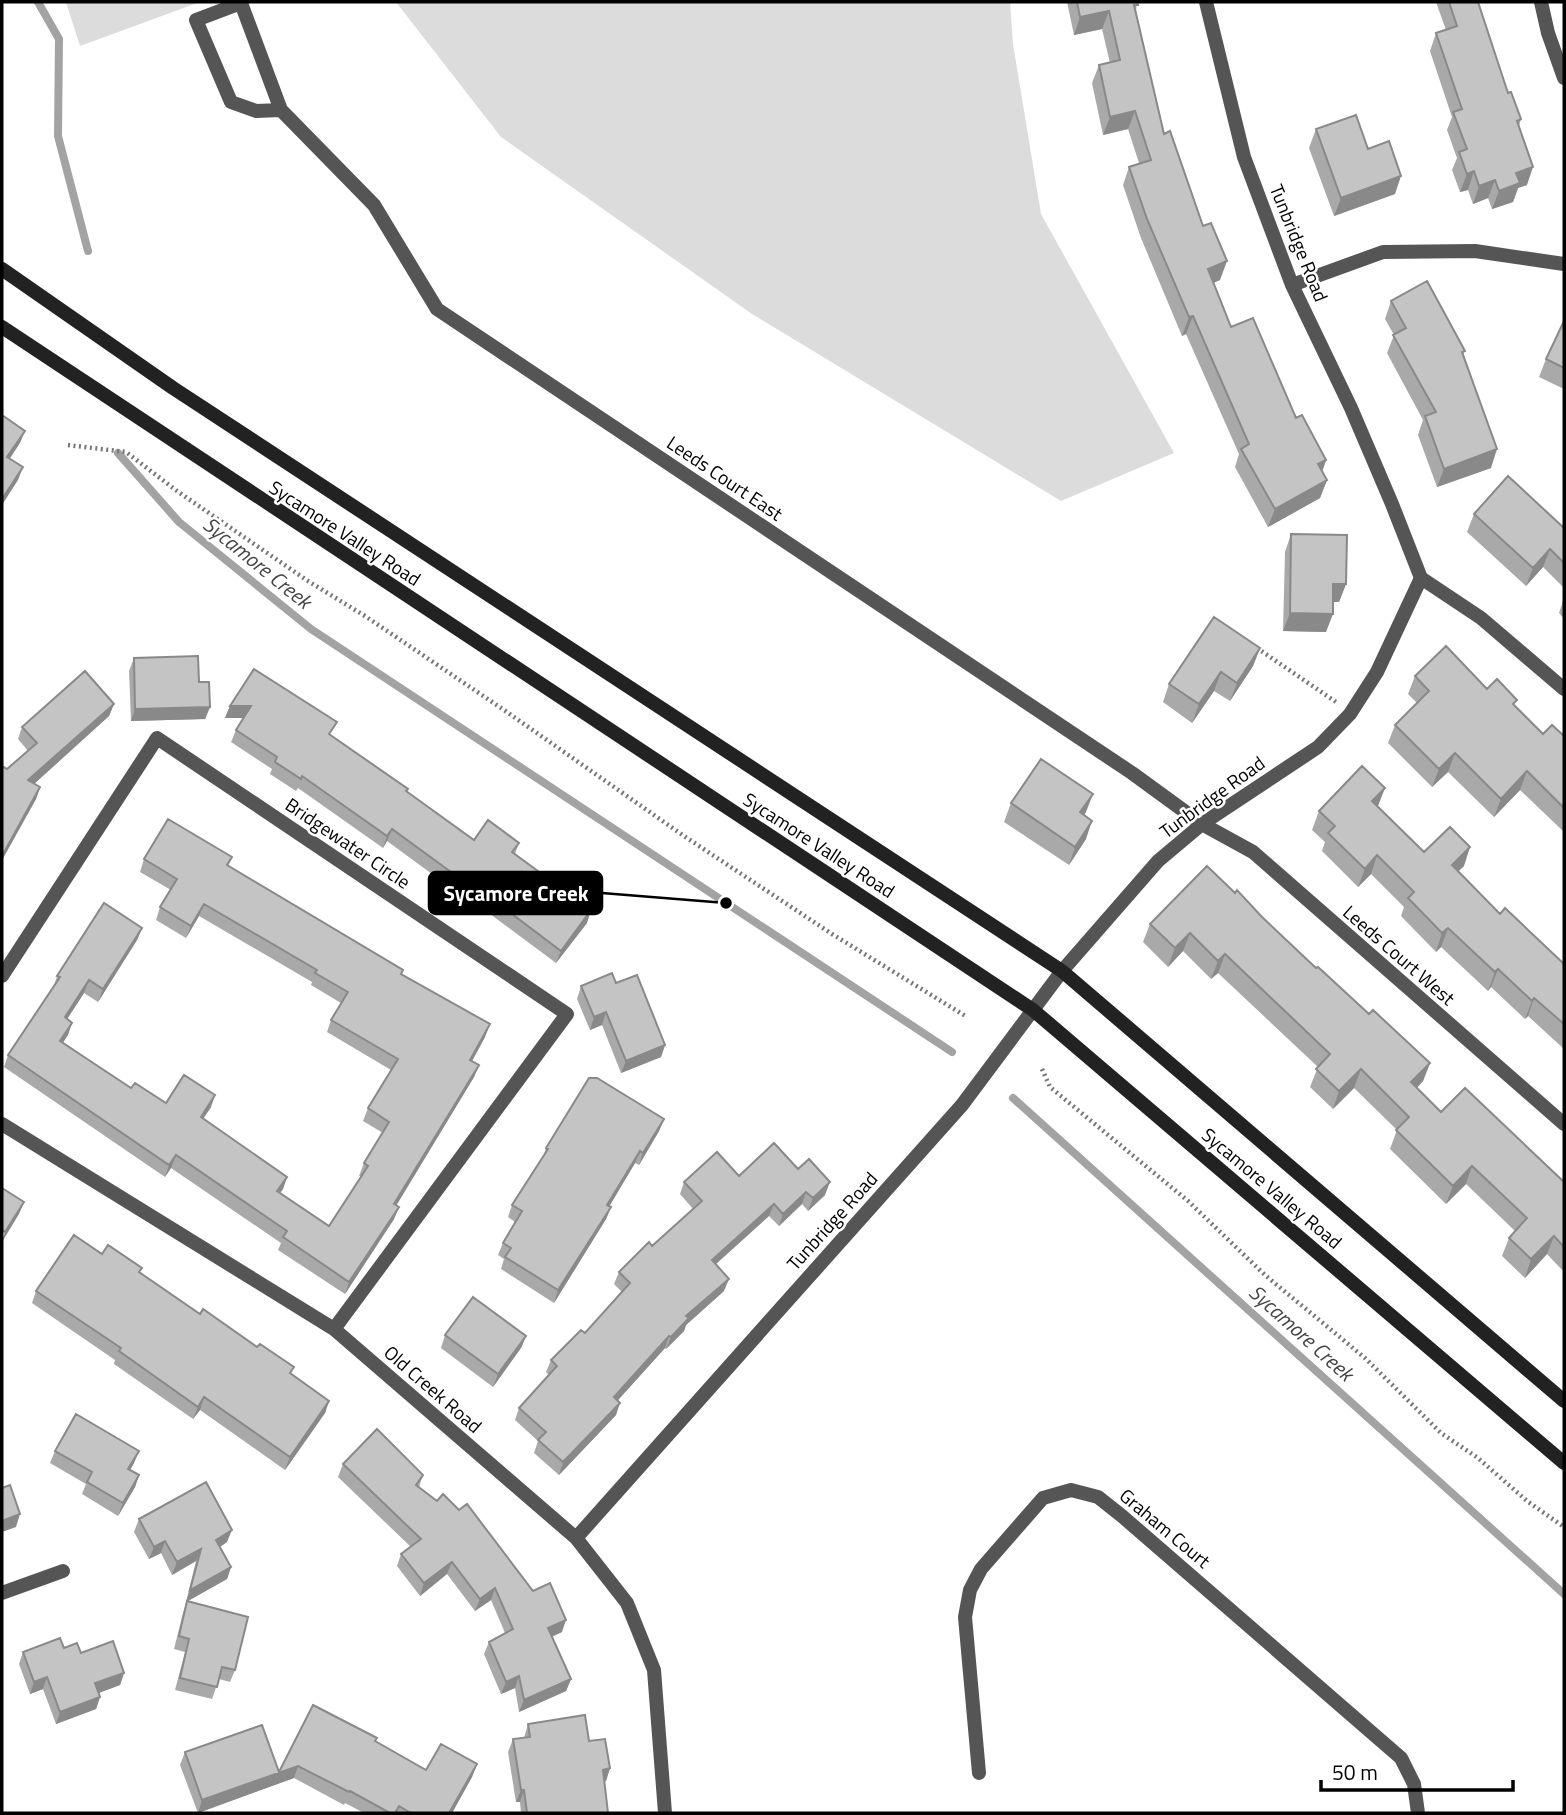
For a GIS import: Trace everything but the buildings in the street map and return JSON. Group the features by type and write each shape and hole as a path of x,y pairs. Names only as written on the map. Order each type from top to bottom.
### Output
{"main road":[{"name":"Sycamore Valley Road","path":"2,269 173,388 1062,971 1564,1401"},
{"name":"Sycamore Valley Road","path":"2,327 1032,1010 1564,1463"}],"street":[{"name":"Tunbridge Road","path":"576,1538 962,1105 1062,971 1158,861 1202,824 1318,747 1350,714 1377,672 1421,578 1356,420 1292,285 1244,157 1206,2"},
{"path":"1541,2 1548,33 1564,78"},
{"name":"Leeds Court East","path":"281,110 256,111 231,102 196,20 241,3 281,110 374,205 437,309 1132,773 1202,824"},
{"path":"1292,285 1383,252 1475,251 1564,264"},
{"path":"1421,578 1481,618 1564,689"},
{"name":"Bridgewater Circle","path":"2,976 157,738 567,1014 334,1329"},
{"name":"Leeds Court West","path":"1202,824 1253,852 1564,1124"},
{"name":"Old Creek Road","path":"2,1124 334,1329 576,1538 627,1603 654,1670 665,1813"},
{"name":"Graham Court","path":"979,1773 965,1617 970,1590 981,1569 1043,1498 1072,1490 1098,1497 1122,1516 1401,1758 1414,1784 1418,1813"},
{"path":"2,1594 63,1571"}],"path":[{"path":"68,445 127,452 177,492 504,710 684,835 832,934 967,1017"},
{"path":"1247,641 1350,714"},
{"path":"1042,1069 1050,1087 1188,1201 1265,1275 1365,1358 1441,1433 1478,1458 1527,1501 1564,1527"}],"shaded area":[{"path":"66,2 200,2 80,46"},
{"path":"396,2 1010,2 1013,44 1041,214 1174,453 1061,501 752,314 501,137"}],"waterway":[{"name":"Sycamore Creek","path":"38,2 59,39 58,136 88,251"},
{"name":"Sycamore Creek","path":"118,453 179,522 311,629 952,1052"},
{"name":"Sycamore Creek","path":"1013,1098 1564,1594"}],"place":[{"name":"Sycamore Creek","path":"726,903"}]}
